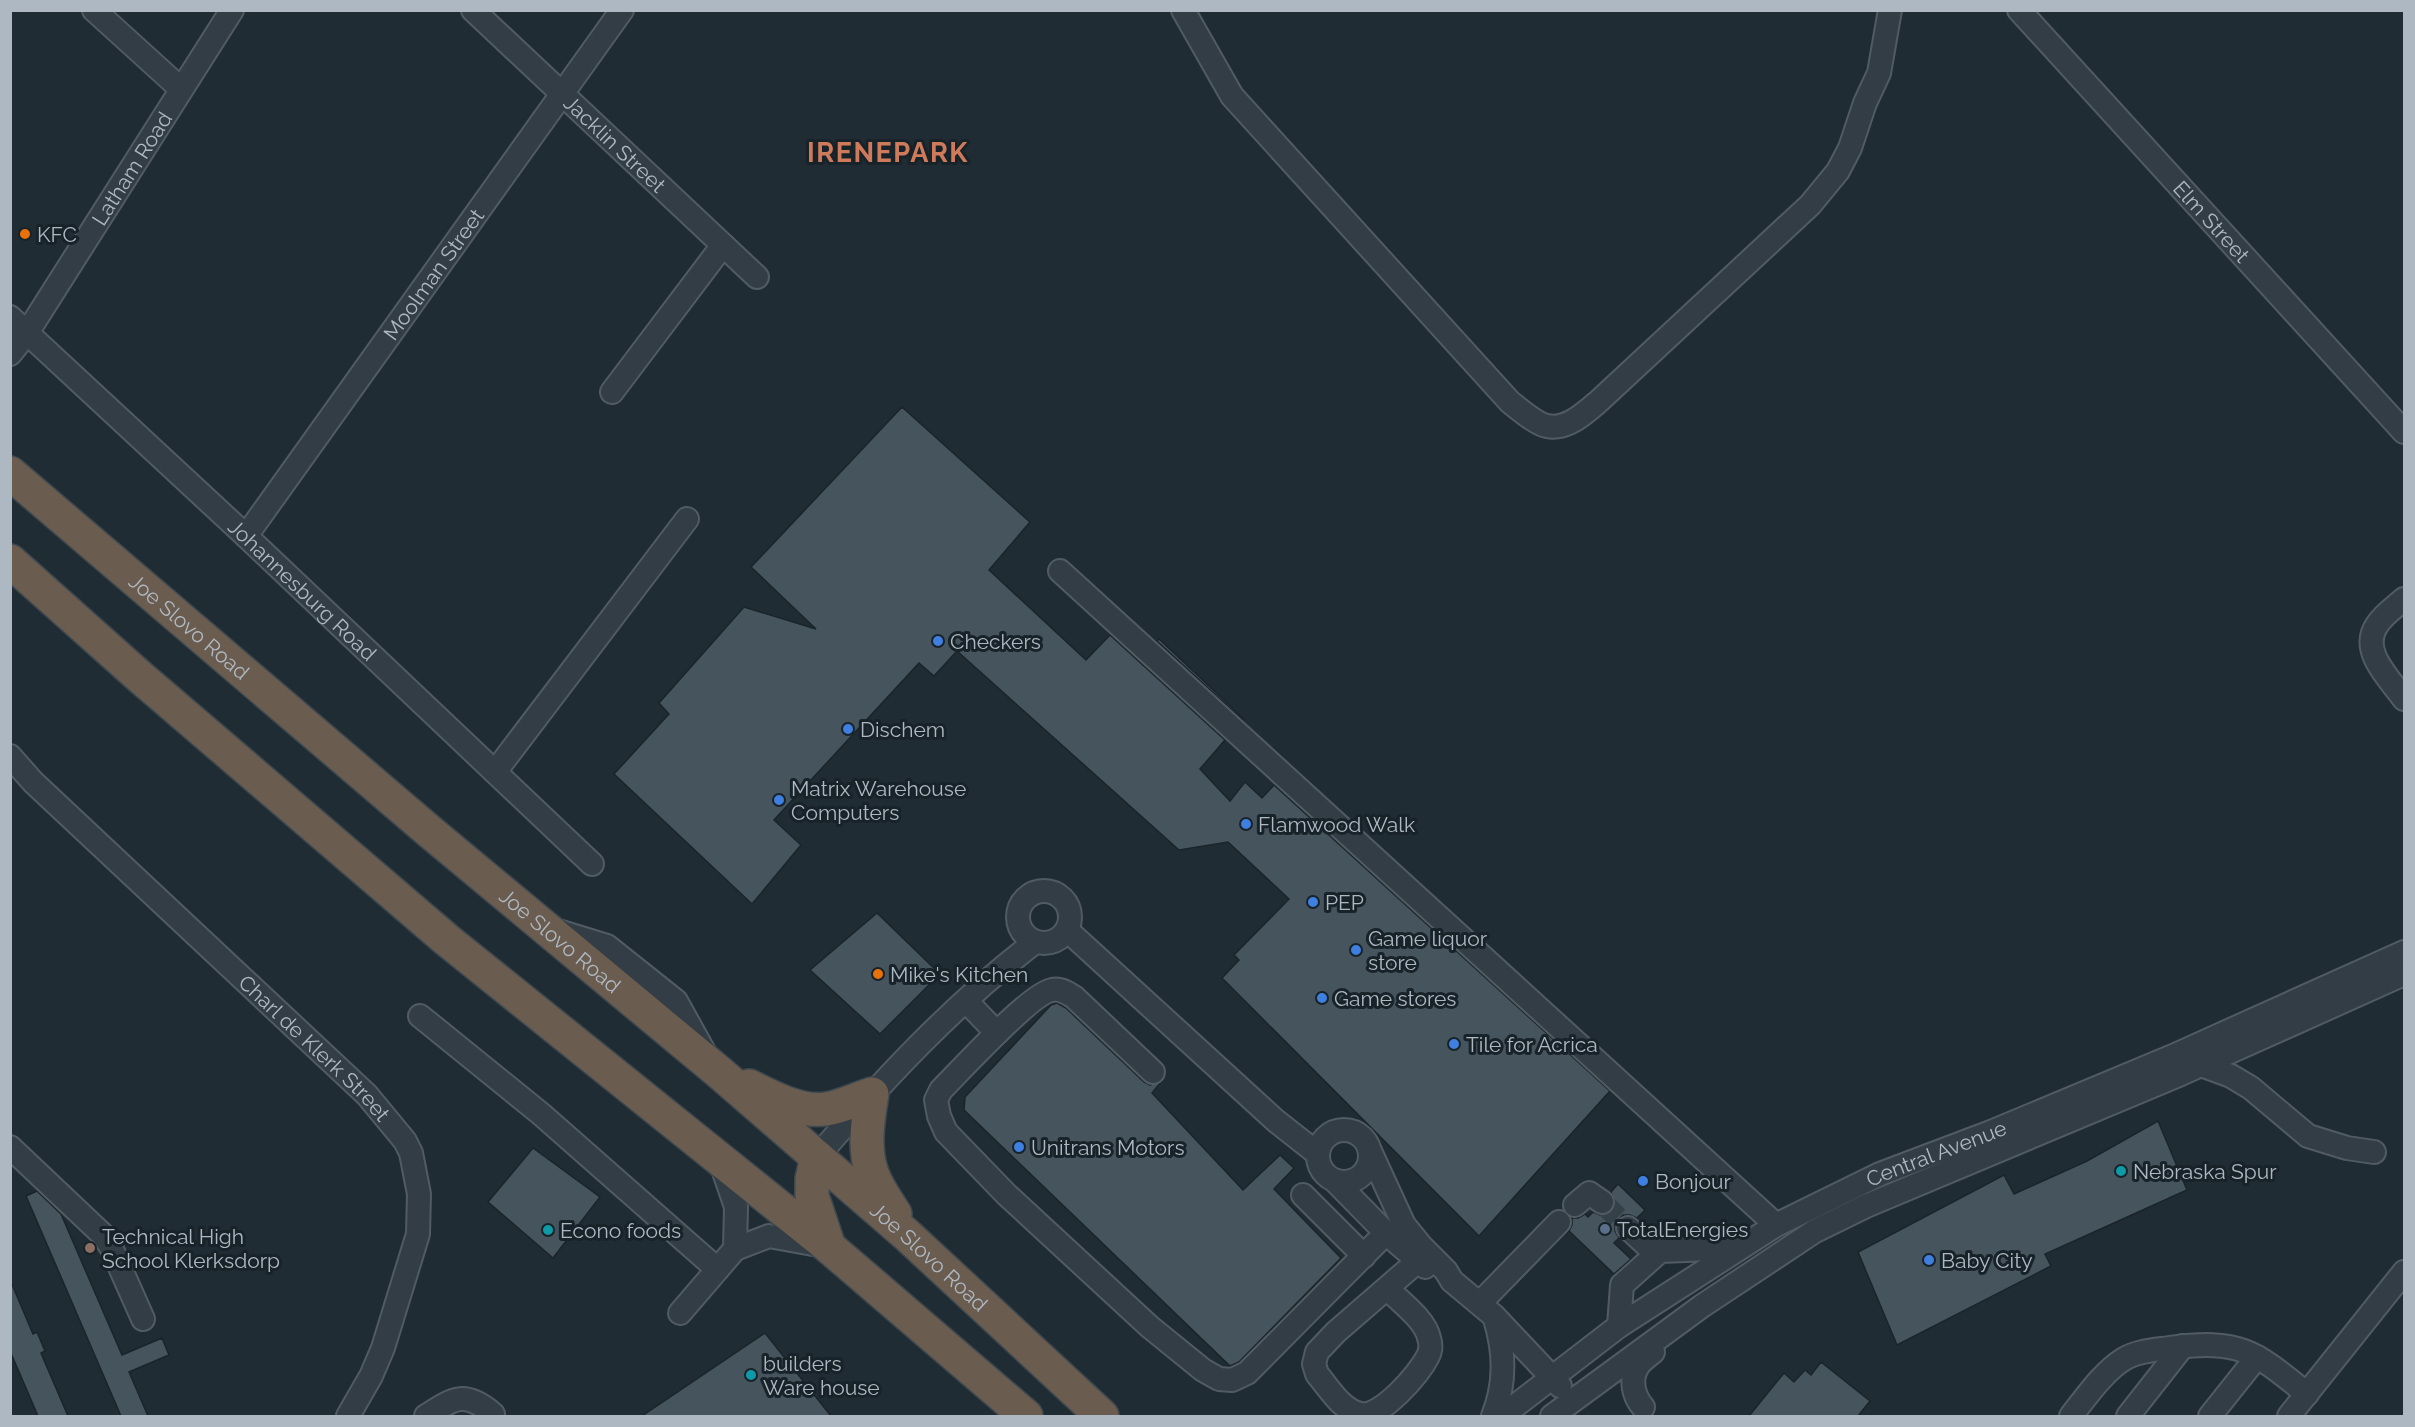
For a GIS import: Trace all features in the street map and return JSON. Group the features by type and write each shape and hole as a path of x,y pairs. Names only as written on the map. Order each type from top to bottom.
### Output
{"highway":[{"name":"Joe Slovo Road","path":"10,473 817,1157 908,1236 1102,1416"},
{"path":"10,561 139,676 447,940 829,1247 1026,1416"},
{"path":"10,574 44,591"},
{"path":"716,1070 782,1102 817,1110 829,1109 872,1094 866,1130 869,1162 876,1183 908,1236"},
{"path":"817,1157 812,1179 812,1196 829,1247"}],"street":[{"path":"94,10 181,89"},
{"name":"Latham Road","path":"10,354 27,333 232,10"},
{"name":"Jacklin Street","path":"473,10 757,276"},
{"name":"Moolman Street","path":"246,536 622,10"},
{"path":"1183,10 1232,96 1510,402 1542,425 1556,426 1577,419 1599,401 1810,205 1838,171 1850,148 1879,73 1890,10"},
{"name":"Elm Street","path":"2019,10 2404,432"},
{"path":"612,392 723,245"},
{"name":"Johannesburg Road","path":"10,317 246,536 592,864"},
{"path":"495,772 687,519"},
{"path":"1060,571 1776,1225"},
{"path":"2404,599 2376,625 2371,648 2379,666 2404,699"},
{"name":"Charl de Klerk Street","path":"10,756 42,790 367,1095 405,1141 414,1167 419,1194 418,1234 383,1348 371,1377 348,1416"},
{"path":"817,1157 872,1094 989,977 1044,937 1100,963 1276,1121 1321,1147"},
{"name":"Central Avenue","path":"1502,1416 1619,1326 1776,1225 1880,1174 1991,1132 2173,1056 2404,952"},
{"name":"Central Avenue","path":"1552,1416 1702,1306 1791,1246 1866,1206 2249,1045 2404,974"},
{"path":"1154,1072 1074,998 1060,990 1045,992 1014,1016 941,1090 936,1100 939,1116 946,1132 1008,1196 1150,1327 1203,1370 1219,1378 1232,1380 1247,1373 1386,1233"},
{"path":"966,1001 997,1033"},
{"path":"420,1016 541,1114 717,1269"},
{"path":"2249,1045 2245,1070 2251,1088"},
{"path":"2201,1065 2231,1076 2251,1088 2308,1136 2347,1148 2374,1152"},
{"path":"1452,1281 1439,1278 1418,1261 1322,1170 1321,1147 1337,1131 1353,1131 1366,1143 1404,1225 1446,1271 1452,1281 1487,1309 1573,1401"},
{"path":"10,1147 104,1235 143,1319"},
{"path":"1335,1181 1353,1181 1361,1176 1370,1161 1370,1152"},
{"path":"719,1159 736,1206 735,1249"},
{"path":"1575,1205 1589,1193 1602,1202"},
{"path":"1303,1194 1364,1256"},
{"path":"1487,1309 1559,1222"},
{"path":"1629,1228 1655,1253"},
{"path":"680,1313 735,1249 769,1236 829,1247"},
{"path":"1619,1326 1622,1285 1655,1253 1668,1250 1738,1248"},
{"path":"1387,1288 1428,1333 1430,1347 1428,1356 1398,1394 1377,1412 1369,1415 1358,1414 1347,1409 1317,1374 1314,1369 1315,1357 1336,1332 1418,1261"},
{"path":"2289,1416 2404,1272"},
{"path":"1643,1407 1634,1392 1634,1377 1638,1366 1702,1306"},
{"path":"1487,1309 1501,1340 1504,1369 1500,1399 1493,1416"},
{"path":"2071,1416 2109,1372 2125,1359 2146,1352 2203,1344 2241,1348 2269,1363 2307,1394"},
{"path":"2128,1416 2183,1346"},
{"path":"2210,1416 2257,1357"},
{"path":"426,1416 458,1399 473,1399 493,1414"}],"building":[{"name":"Flamwood Walk","path":"902,407 1030,522 989,570 1086,660 1110,635 1225,740 1200,769 1230,801 1245,782 1262,798 1274,785 1610,1091 1479,1236 1222,978 1239,960 1234,955 1289,899 1228,842 1179,850 957,651 934,676 919,663 774,820 801,845 752,904 614,774 669,714 659,703 744,607 816,629 751,567"},
{"path":"1159,639 1244,719 1157,641"},
{"path":"877,913 940,974 880,1034 810,970"},
{"path":"1057,1003 1066,1008 1144,1082 1150,1085 1161,1082 1152,1093 1243,1190 1280,1155 1294,1168 1274,1189 1341,1258 1239,1362 1230,1366 964,1110 965,1097 1051,1005"},
{"path":"2158,1121 2187,1190 2045,1254 2051,1266 1897,1345 1858,1252 2004,1175 2014,1194 2087,1161"},
{"name":"Econo foods","path":"533,1148 600,1197 553,1258 488,1202"},
{"path":"1618,1184 1645,1210 1637,1218 1623,1215 1615,1224 1615,1231 1619,1238 1614,1243 1631,1259 1614,1274 1569,1231 1572,1218 1585,1214 1588,1217 1593,1212 1600,1215 1607,1214 1613,1210 1615,1203 1611,1192"},
{"path":"37,1191 61,1214 122,1355 162,1338 169,1355 129,1372 148,1416 121,1416 26,1196"},
{"path":"11,1282 33,1334 37,1332 45,1351 41,1353 68,1416 38,1416 10,1351"},
{"name":"builders Ware house","path":"765,1333 831,1416 642,1416"},
{"path":"1821,1362 1870,1401 1858,1416 1749,1416 1784,1373 1794,1382 1805,1370 1811,1375"}],"tunnel":[{"path":"1602,1202 1628,1228"}],"place":[{"name":"KFC","path":"25,234"},
{"name":"Checkers","path":"938,641"},
{"name":"Dischem","path":"848,729"},
{"name":"Matrix Warehouse Computers","path":"779,800"},
{"name":"Flamwood Walk","path":"1246,824"},
{"name":"PEP","path":"1313,902"},
{"name":"Game liquor store","path":"1356,950"},
{"name":"Mike's Kitchen","path":"878,974"},
{"name":"Game stores","path":"1322,998"},
{"name":"Tile for Acrica","path":"1454,1044"},
{"name":"Unitrans Motors","path":"1019,1147"},
{"name":"Nebraska Spur","path":"2121,1171"},
{"name":"Bonjour","path":"1643,1181"},
{"name":"TotalEnergies","path":"1605,1229"},
{"name":"Econo foods","path":"548,1230"},
{"name":"Technical High School Klerksdorp","path":"90,1248"},
{"name":"Baby City","path":"1929,1260"},
{"name":"builders Ware house","path":"751,1375"}],"district":[{"name":"IRENEPARK","path":"888,152"}]}
